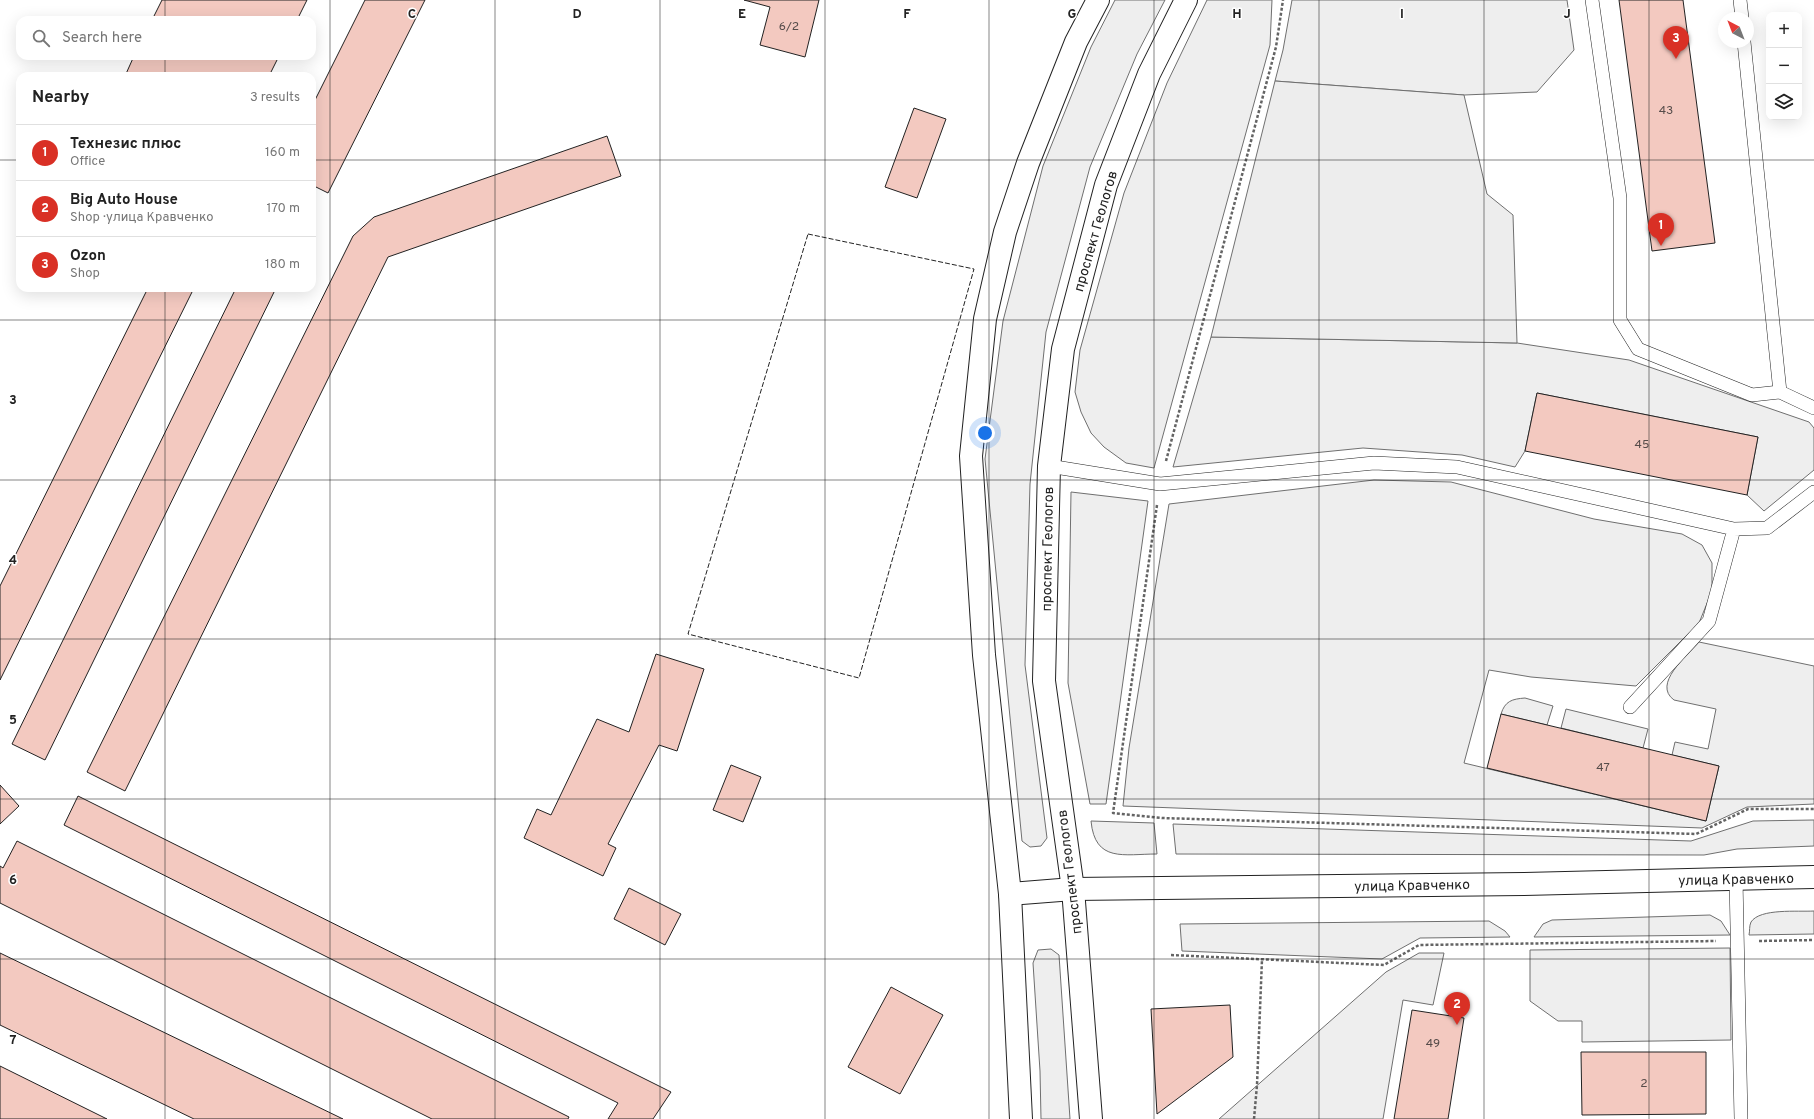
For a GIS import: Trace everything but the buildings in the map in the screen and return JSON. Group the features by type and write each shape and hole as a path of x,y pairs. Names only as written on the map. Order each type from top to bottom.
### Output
{"main road":[{"path":"1021,1119 1010,894 984,655 970,456 985,319 1006,232 1028,163 1076,42 1098,0"},
{"name":"проспект Геологов","path":"1091,1119 1073,889 1044,681 1048,466 1063,349 1106,185 1149,74 1186,0"},
{"name":"улица Кравченко","path":"1010,894 1073,889 1524,884 1814,877"}],"lane":[{"path":"1592,0 1620,198 1620,320 1638,349 1752,395 1780,392 1814,408"},
{"path":"1740,0 1741,12"},
{"path":"1745,48 1780,392"},
{"path":"1048,466 1160,484 1374,463 1457,467 1734,529 1767,528 1814,492"},
{"path":"1630,707 1710,621 1734,529"},
{"path":"1736,879 1740,1119"}],"path":[{"path":"1283,0 1276,47 1160,484 1113,813 1162,818 1696,834 1748,810 1814,809"},
{"path":"1171,955 1384,965 1419,945 1814,940"},
{"path":"1254,1119 1257,1085 1262,959"}],"shaded area":[{"path":"1115,0 1165,0 1137,54 1090,167 1046,332 1030,484 1025,665 1047,838 1041,846 1030,847 1022,841 985,459 1003,321 1043,166 1091,47"},
{"path":"1207,0 1272,0 1270,45 1154,468 1126,463 1104,447 1091,433 1081,412 1075,392 1080,350 1124,193 1167,83"},
{"path":"1292,0 1567,0 1574,50 1537,92 1464,95 1275,81 1283,50"},
{"path":"1275,81 1464,95 1487,194 1513,215 1517,343 1211,337"},
{"path":"1211,337 1517,343 1629,360 1809,422 1814,428 1814,470 1764,511 1747,495 1758,437 1537,393 1525,451 1515,467 1462,455 1363,448 1173,467"},
{"path":"1374,480 1451,482 1594,519 1682,534 1702,545 1712,563 1712,591 1699,623 1636,686 1531,677 1489,670 1464,763 1706,821 1719,766 1672,755 1675,742 1708,749 1716,709 1674,700 1668,693 1667,686 1669,678 1674,670 1699,642 1814,666 1814,804 1747,807 1702,828 1123,806 1129,748 1169,504"},
{"path":"1071,492 1148,501 1106,804 1090,804 1068,683"},
{"path":"1525,698 1553,706 1547,725 1501,714 1507,703 1516,699"},
{"path":"1566,709 1648,729 1643,748 1561,728"},
{"path":"1814,820 1814,846 1737,849 1704,855 1176,854 1173,824 1691,841 1753,821"},
{"path":"1091,821 1154,823 1157,854 1123,855 1105,850 1098,844"},
{"path":"1814,911 1814,934 1749,935 1751,922 1762,915 1780,912"},
{"path":"1710,915 1721,921 1730,935 1534,937 1543,924 1552,920"},
{"path":"1489,921 1505,931 1510,937 1420,938 1382,959 1182,951 1180,924"},
{"path":"1730,948 1731,1040 1582,1042 1582,1021 1558,1021 1530,1001 1530,950"},
{"path":"1051,949 1059,955 1070,1119 1041,1119 1040,1071 1033,963 1038,950"},
{"path":"1419,953 1444,953 1433,1005 1403,1000 1383,1119 1219,1119 1386,972"}],"fence":[{"path":"808,234 974,269 859,678 688,634 808,234"}],"place":[{"name":"Ozon","path":"1676,59"},
{"name":"Технезис плюс","path":"1661,246"},
{"name":"Big Auto House","path":"1457,1025"}]}
